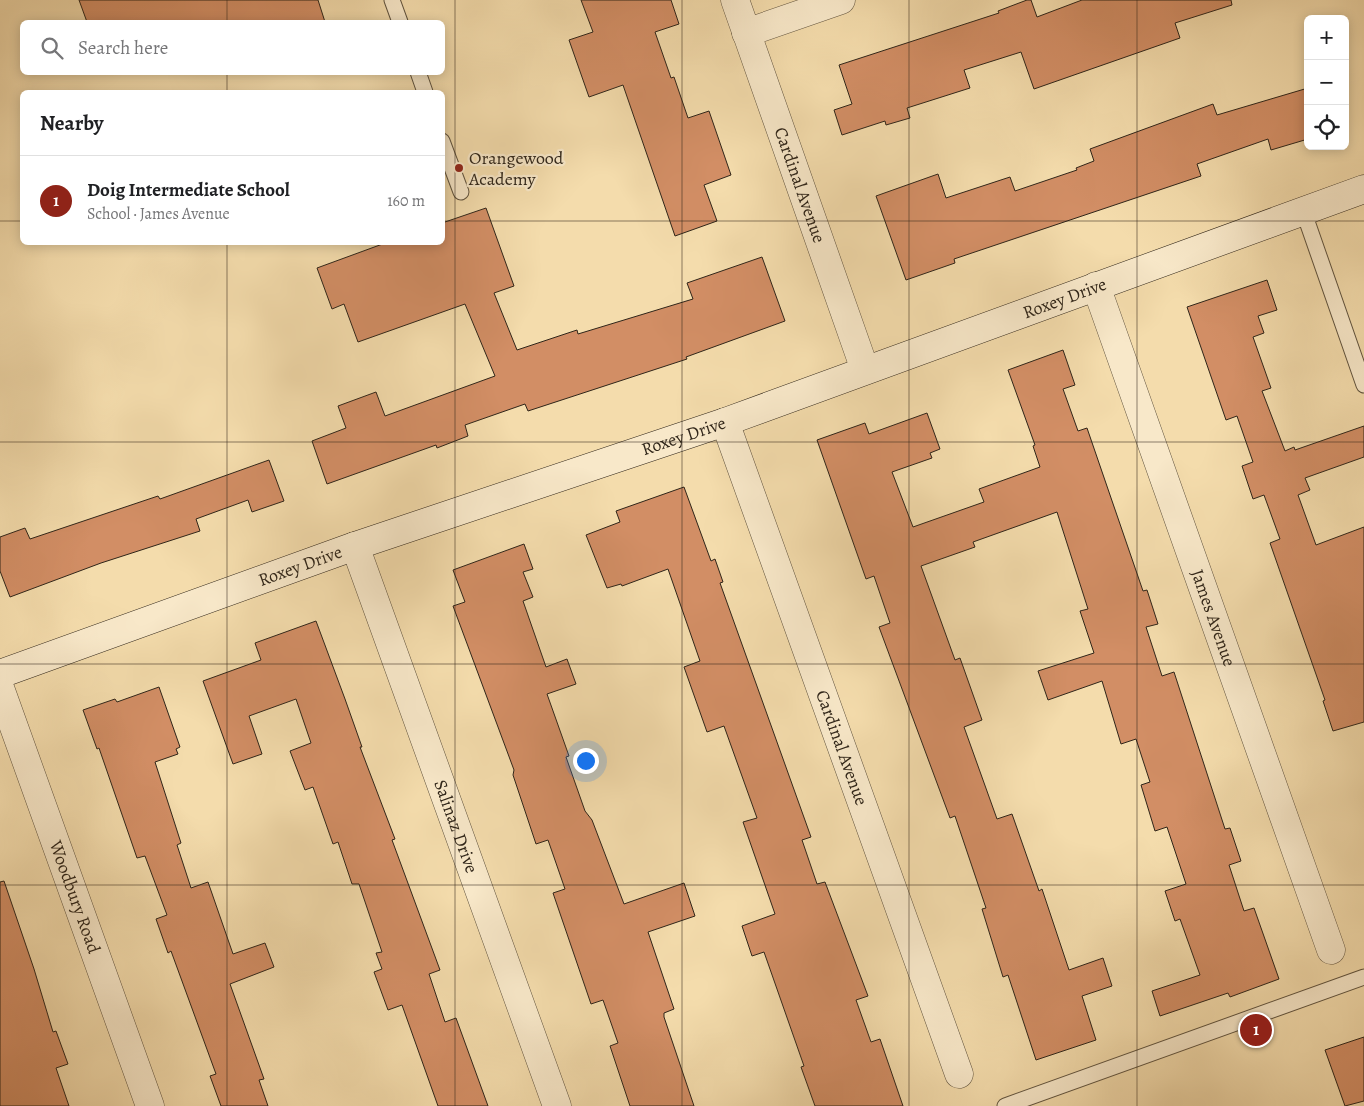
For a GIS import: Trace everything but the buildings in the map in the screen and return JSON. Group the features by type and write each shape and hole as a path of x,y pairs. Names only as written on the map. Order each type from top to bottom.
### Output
{"street":[{"name":"Cardinal Avenue","path":"735,0 865,370"},
{"path":"746,33 842,0"},
{"name":"Roxey Drive","path":"0,674 355,546 725,422 1364,189"},
{"name":"James Avenue","path":"1096,286 1331,950"},
{"name":"Cardinal Avenue","path":"725,422 959,1074"},
{"name":"Salinaz Drive","path":"355,546 557,1106"},
{"name":"Woodbury Road","path":"0,688 150,1106"}],"lane":[{"path":"392,0 399,20"},
{"path":"419,75 424,90"},
{"path":"445,149 461,192"},
{"path":"1303,210 1364,385"},
{"path":"1005,1106 1364,977"}],"place":[{"name":"Orangewood Academy","path":"459,168"},
{"name":"Doig Intermediate School","path":"1256,1030"}]}
